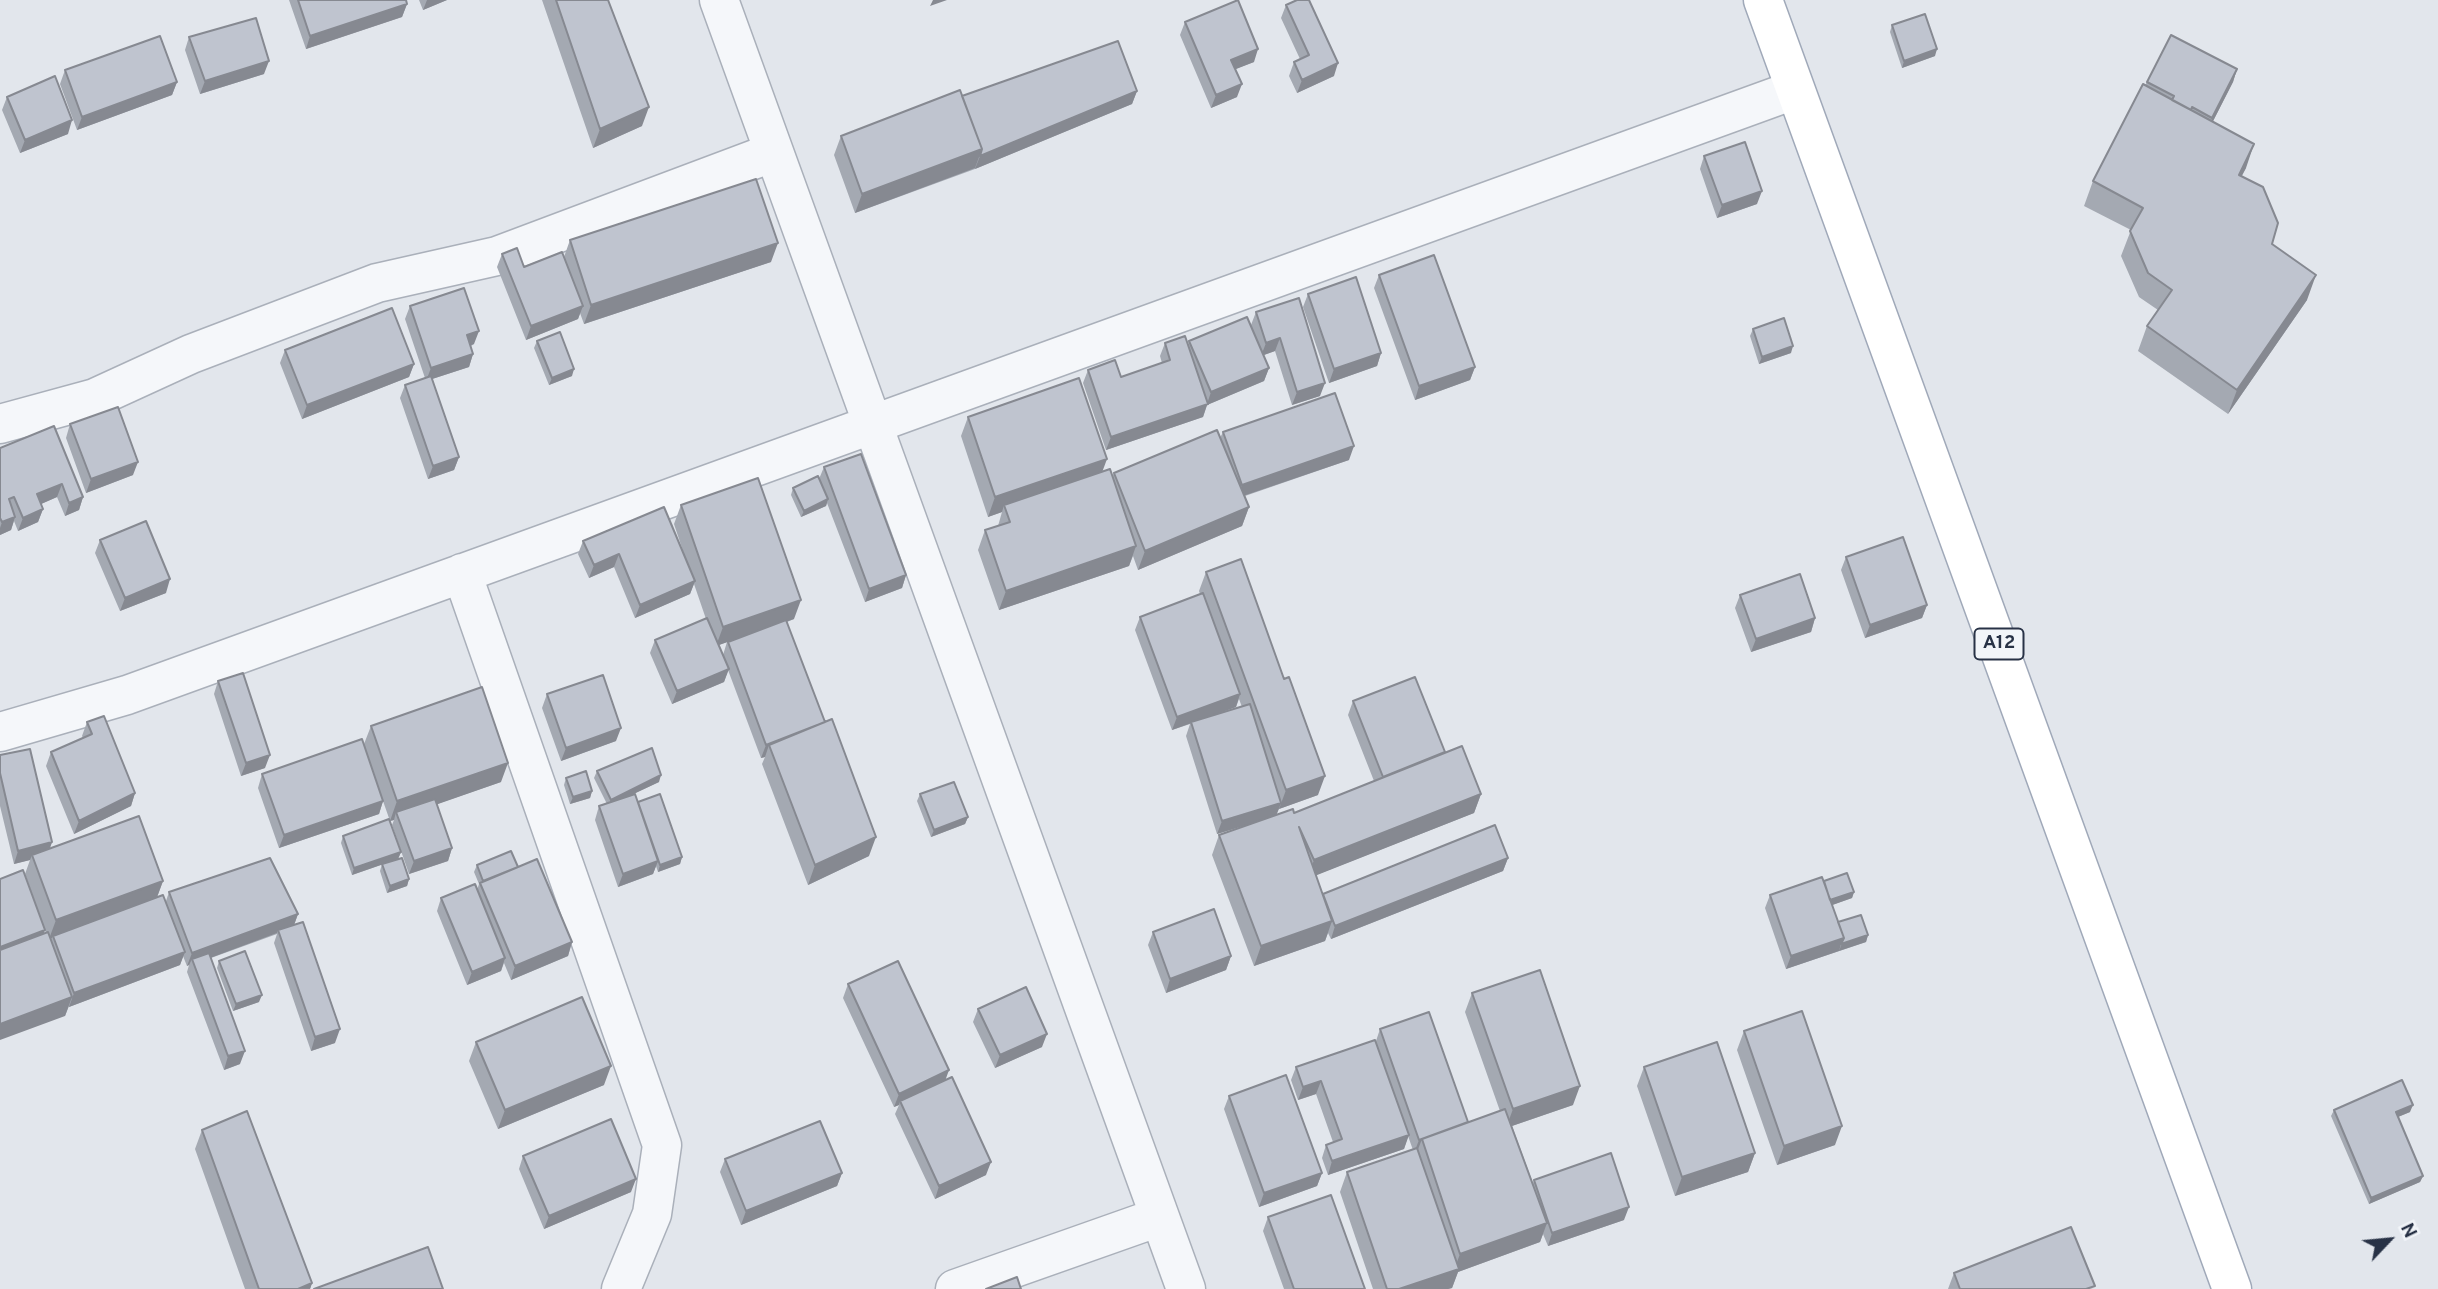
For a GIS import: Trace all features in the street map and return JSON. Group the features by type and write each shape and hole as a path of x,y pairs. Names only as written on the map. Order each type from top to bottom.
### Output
{"main road":[{"name":"A12","path":"1763,0 2232,1289"}],"street":[{"path":"719,0 1186,1289"},
{"path":"0,732 127,695 1794,90"},
{"path":"0,424 95,398 191,354 377,283 497,256 774,152"},
{"path":"462,573 662,1145 652,1214 621,1289"},
{"path":"955,1289 1159,1217"}],"building":[{"path":"298,0 406,0 407,4 310,36"},
{"path":"556,0 608,0 649,107 600,129"},
{"path":"1238,0 1258,49 1231,60 1242,84 1216,95 1185,22"},
{"path":"1297,0 1309,0 1338,63 1302,80 1294,62 1309,55 1286,5"},
{"path":"1925,14 1937,49 1904,61 1892,25"},
{"path":"256,18 269,61 205,81 189,37"},
{"path":"2171,35 2237,69 2212,118 2172,100 2174,96 2147,82"},
{"path":"160,36 177,82 82,117 65,70"},
{"path":"1118,41 1137,91 980,156 982,149 962,96"},
{"path":"55,76 72,120 25,140 7,97"},
{"path":"2143,84 2254,144 2239,175 2263,187 2278,223 2272,244 2316,275 2237,390 2147,326 2172,290 2148,273 2130,231 2143,208 2093,181"},
{"path":"960,90 982,149 862,194 841,136"},
{"path":"1745,142 1762,191 1722,205 1704,156"},
{"path":"756,179 778,243 591,305 570,240"},
{"path":"517,248 524,267 562,252 583,306 531,326 502,254"},
{"path":"1434,255 1475,367 1419,386 1379,275"},
{"path":"1356,277 1381,353 1334,369 1308,294"},
{"path":"464,288 479,331 467,335 473,354 431,368 410,306"},
{"path":"1299,298 1325,383 1297,392 1280,338 1266,343 1256,312"},
{"path":"392,308 414,364 307,405 285,350"},
{"path":"1247,317 1269,368 1211,392 1189,341"},
{"path":"1784,318 1793,346 1762,357 1753,329"},
{"path":"560,332 574,369 552,378 537,341"},
{"path":"1185,336 1208,404 1111,437 1088,370 1115,360 1121,377 1170,360 1165,343"},
{"path":"431,376 459,457 433,466 405,385"},
{"path":"1079,378 1107,459 995,497 968,417"},
{"path":"1335,393 1354,446 1242,485 1223,432"},
{"path":"118,407 138,462 91,479 70,424"},
{"path":"54,426 83,497 69,503 62,484 37,494 43,509 23,518 14,497 9,499 15,517 2,522 0,448"},
{"path":"1217,430 1249,507 1145,551 1114,473"},
{"path":"861,454 906,575 869,589 824,467"},
{"path":"1110,469 1136,546 1006,591 985,530 1010,522 1004,505"},
{"path":"818,476 828,499 804,511 793,488"},
{"path":"758,478 801,600 723,627 681,505"},
{"path":"664,507 695,581 640,605 619,554 594,565 583,541"},
{"path":"146,521 170,579 125,598 100,540"},
{"path":"1903,537 1927,605 1870,625 1846,557"},
{"path":"1241,559 1284,679 1289,677 1325,776 1286,790 1206,572"},
{"path":"1800,574 1815,618 1756,639 1740,595"},
{"path":"1203,593 1240,694 1177,717 1140,617"},
{"path":"707,618 729,669 677,691 655,640"},
{"path":"786,620 825,722 766,745 728,642"},
{"path":"243,673 270,755 246,763 218,681"},
{"path":"603,675 621,728 566,748 547,694"},
{"path":"1415,677 1445,752 1383,777 1353,701"},
{"path":"482,687 508,763 397,801 371,726"},
{"path":"1250,704 1281,803 1222,821 1191,722"},
{"path":"104,716 135,793 79,821 51,752 92,734 87,722"},
{"path":"832,719 876,837 815,865 769,745"},
{"path":"362,739 383,801 284,835 262,774"},
{"path":"1462,746 1481,794 1314,860 1299,827 1332,921 1261,946 1219,835 1293,809 1294,813"},
{"path":"652,748 661,775 611,800 597,771"},
{"path":"30,749 52,842 18,851 0,773 0,755"},
{"path":"586,771 592,791 573,797 566,778"},
{"path":"954,782 968,817 934,830 920,794"},
{"path":"635,794 658,861 623,874 599,806"},
{"path":"660,794 682,857 660,865 638,802"},
{"path":"435,799 452,848 414,861 396,812"},
{"path":"139,816 163,881 56,920 32,855"},
{"path":"389,819 401,852 354,868 343,836"},
{"path":"1495,825 1508,858 1335,926 1323,894"},
{"path":"511,851 518,867 483,881 477,865"},
{"path":"270,858 298,914 192,953 169,892"},
{"path":"402,858 409,879 390,886 382,864"},
{"path":"537,859 572,942 515,966 480,883"},
{"path":"23,870 45,930 0,947 0,879"},
{"path":"1847,873 1854,892 1830,900 1824,881"},
{"path":"1822,877 1844,938 1791,956 1770,895"},
{"path":"475,884 505,958 472,972 441,898"},
{"path":"163,895 185,952 74,993 53,936"},
{"path":"1214,909 1231,956 1170,979 1153,932"},
{"path":"1861,915 1868,935 1841,944 1844,938 1838,922"},
{"path":"303,922 340,1029 315,1037 278,930"},
{"path":"48,932 72,997 0,1024 0,950"},
{"path":"245,951 262,995 236,1004 219,961"},
{"path":"209,953 245,1051 228,1056 192,959"},
{"path":"898,961 949,1070 899,1094 848,984"},
{"path":"1540,970 1580,1086 1513,1109 1472,993"},
{"path":"1026,987 1047,1034 1000,1055 978,1009"},
{"path":"582,997 611,1066 505,1110 476,1042"},
{"path":"1802,1011 1842,1126 1784,1146 1744,1031"},
{"path":"1429,1012 1468,1122 1419,1140 1380,1029"},
{"path":"1375,1040 1409,1135 1332,1161 1326,1145 1342,1139 1321,1081 1303,1087 1296,1067"},
{"path":"1717,1042 1755,1153 1682,1177 1644,1067"},
{"path":"1286,1075 1322,1173 1264,1193 1229,1096"},
{"path":"952,1077 991,1162 939,1186 900,1101"},
{"path":"2402,1080 2413,1105 2396,1112 2423,1176 2371,1198 2334,1110"},
{"path":"1505,1109 1547,1223 1460,1254 1422,1139"},
{"path":"247,1111 312,1283 298,1289 259,1289 202,1130"},
{"path":"611,1119 636,1179 549,1216 523,1156"},
{"path":"820,1121 842,1173 746,1211 725,1159"},
{"path":"1417,1148 1459,1269 1399,1289 1387,1289 1347,1172"},
{"path":"1611,1153 1629,1207 1552,1233 1534,1180"},
{"path":"1331,1195 1365,1289 1294,1289 1268,1217"},
{"path":"2071,1227 2095,1286 2086,1289 1960,1289 1954,1273"},
{"path":"428,1247 443,1289 314,1289"},
{"path":"1017,1277 1021,1289 986,1289"}]}
